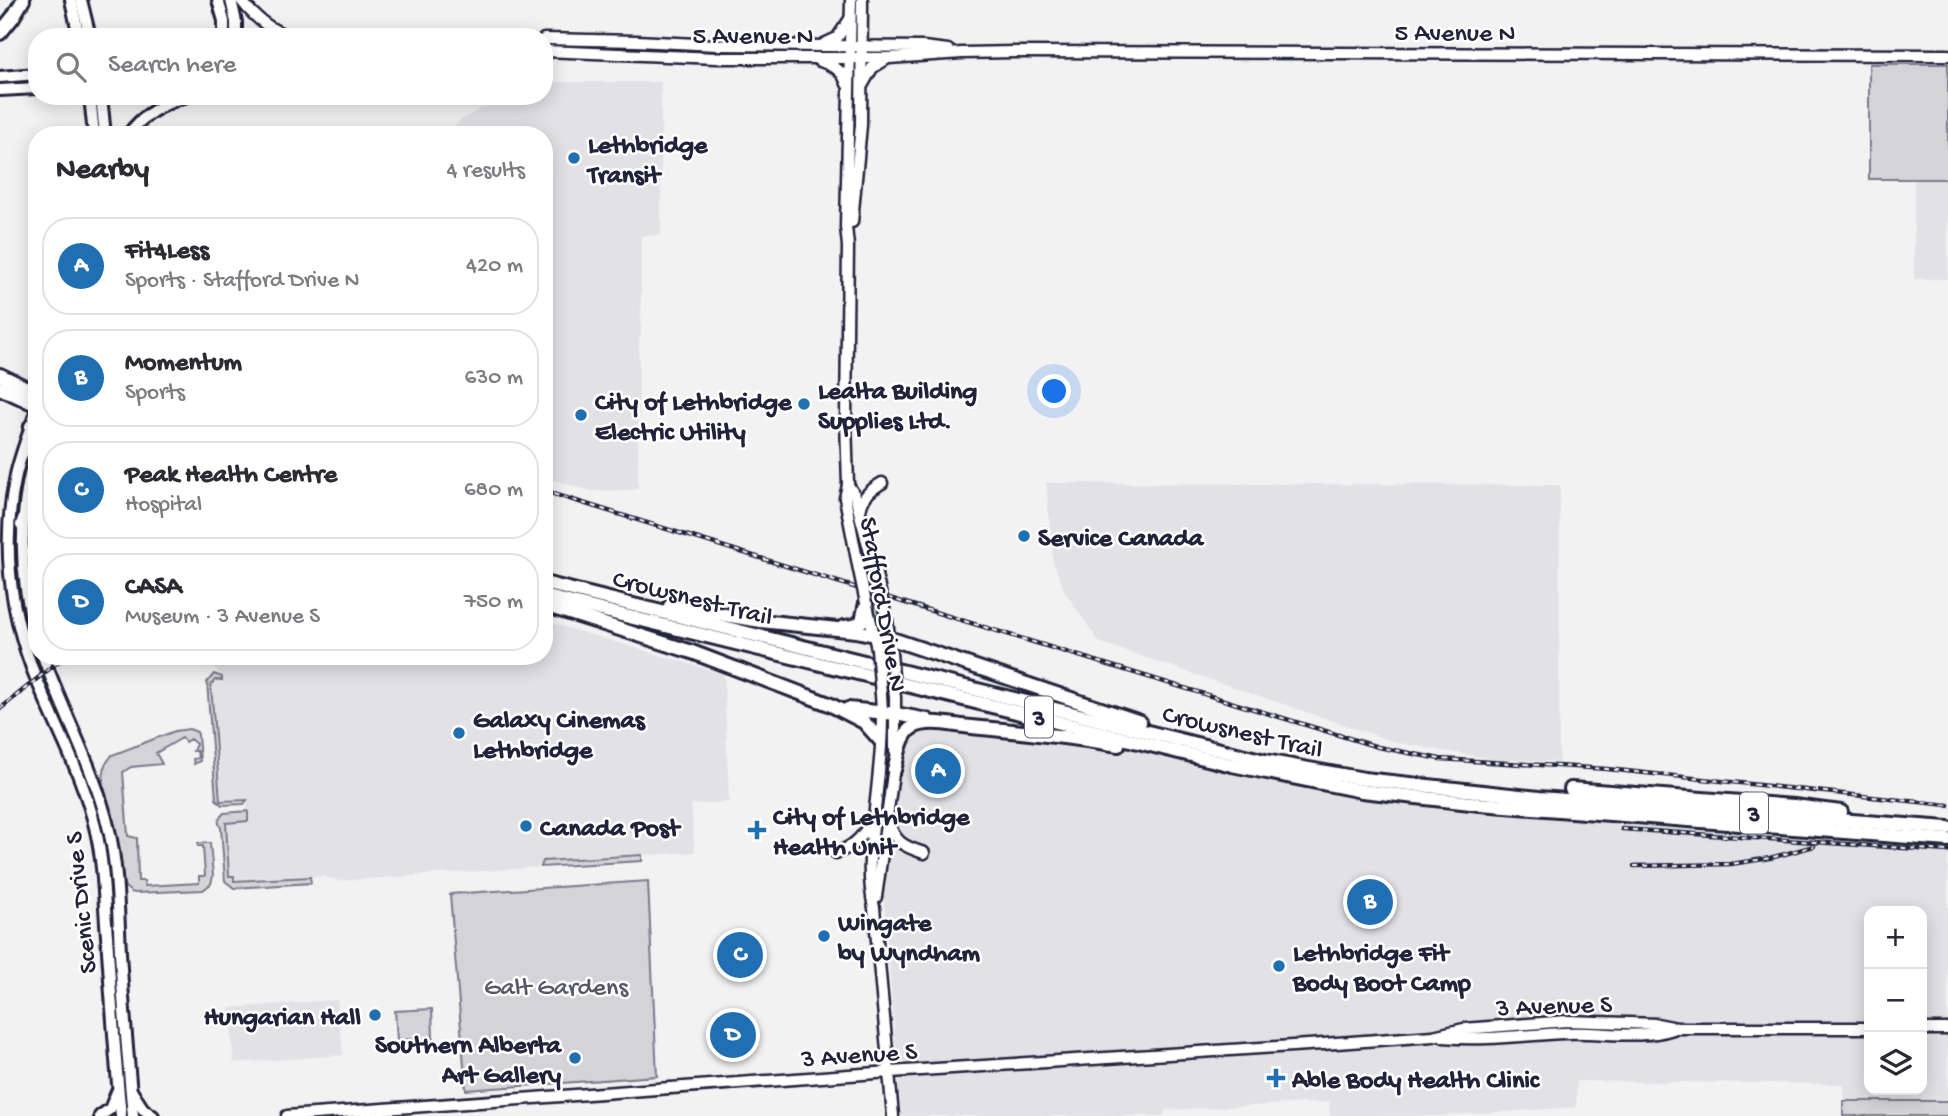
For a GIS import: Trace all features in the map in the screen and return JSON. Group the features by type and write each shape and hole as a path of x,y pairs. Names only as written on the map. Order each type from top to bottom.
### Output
{"highway":[{"path":"0,33 23,0"},
{"path":"0,375 28,389"},
{"path":"0,388 28,402"},
{"path":"22,525 28,508"},
{"path":"553,584 721,616 873,634 1070,698 1209,747"},
{"name":"Crowsnest Trail","path":"553,584 1265,761 1364,779 1539,804"},
{"name":"Crowsnest Trail","path":"553,598 1232,765 1396,796 1948,828"},
{"path":"553,608 692,652 829,704 850,710 897,714 954,725"},
{"path":"837,628 854,626 862,621 866,611"},
{"path":"829,704 864,722 880,740"},
{"path":"894,770 902,741 912,727 929,723 1062,735 1232,765"},
{"path":"1571,789 1794,806 1924,826"},
{"name":"Crowsnest Trail","path":"1584,807 1948,840"}],"main road":[{"path":"71,0 77,28"},
{"path":"81,0 89,28"},
{"path":"89,0 90,28"},
{"path":"218,0 224,28"},
{"path":"231,0 236,28"},
{"path":"241,0 255,17 270,28"},
{"name":"Stafford Drive N","path":"851,0 856,46"},
{"name":"Stafford Drive N","path":"862,0 850,93 846,227 846,505 866,611 877,649 881,694 874,856"},
{"path":"817,46 837,38 851,18"},
{"name":"5 Avenue N","path":"553,39 717,45 928,47 962,53"},
{"name":"5 Avenue N","path":"553,51 717,58 889,58 962,53 1948,54"},
{"path":"811,57 842,71 850,93"},
{"name":"Stafford Drive N","path":"848,246 860,147 861,88 855,58"},
{"path":"861,88 872,68 889,58"},
{"path":"0,77 28,75"},
{"path":"0,90 28,88"},
{"path":"94,126 96,105"},
{"path":"98,105 103,126"},
{"path":"135,126 151,111 163,105"},
{"name":"Scenic Drive S","path":"28,435 16,473 8,543 12,591 28,655"},
{"path":"28,481 22,525 22,558 28,606"},
{"path":"859,515 864,498 882,482"},
{"name":"Stafford Drive N","path":"848,485 855,496 887,620 897,714 894,770 887,811 874,856"},
{"name":"Scenic Drive S","path":"32,665 75,766 97,832 104,879 121,1116"},
{"name":"Scenic Drive S","path":"47,665 89,765 110,833 118,901 132,1116"},
{"path":"887,811 894,837 906,848 924,853"},
{"path":"836,853 858,841 875,813"},
{"path":"874,856 874,908 893,1116"},
{"name":"3 Avenue S","path":"287,1116 1433,1036 1465,1039 1567,1033 1656,1034 1677,1028 1864,1028"},
{"path":"1927,1028 1948,1029"},
{"path":"100,1116 113,1106 118,1083"},
{"path":"130,1089 143,1109 153,1116"}],"shaded area":[{"path":"553,82 661,82 661,235 641,236 638,488 590,491 553,480 553,126 455,126 480,109 493,105 553,105"},
{"path":"1914,179 1948,179 1948,279 1914,279"},
{"path":"1046,483 1560,485 1559,762 1492,759 1398,743 1099,642 1065,592 1053,561"},
{"path":"553,624 724,674 729,802 691,805 695,852 543,861 541,867 337,881 324,876 234,882 229,876 226,822 248,821 247,801 220,802 211,685 222,677 213,666 201,665 553,665"},
{"path":"920,726 1099,743 1263,776 1948,844 1948,1116 1843,1116 1844,1084 1577,1081 1576,1107 1439,1116 1330,1116 1329,1102 1165,1110 1164,1116 901,1116 883,888 888,844 915,843 899,838 890,817 903,746"},
{"path":"337,1000 343,1055 234,1063 229,1008"}],"green space":[{"path":"1869,64 1948,64 1948,179 1869,179"},
{"path":"214,674 222,677 222,680 215,680 211,685 220,801 247,800 244,804 222,805 216,799 207,682"},
{"path":"189,729 197,732 200,761 194,764 193,759 198,758 197,751 193,751 196,744 190,739 185,742 182,738 156,753 162,764 131,767 123,772 128,836 137,838 138,881 144,881 145,886 199,883 199,876 205,876 203,846 198,846 198,843 210,843 213,876 211,884 203,890 131,892 125,887 121,877 102,786 105,765 112,755 175,731"},
{"path":"248,811 248,821 226,823 229,876 234,876 234,881 310,877 311,883 234,888 225,881 219,820 224,813"},
{"path":"642,855 642,861 541,867 543,861"},
{"name":"Galt Gardens","path":"648,881 657,1076 466,1090 450,894"},
{"path":"432,1009 433,1038 397,1040 395,1011"},
{"path":"1843,1101 1948,1101 1948,1116 1843,1116"}],"railway":[{"path":"553,494 1378,747 1440,759 1607,769 1948,805"},
{"path":"0,709 54,665"},
{"path":"1622,829 1948,851"},
{"path":"1634,866 1731,864 1770,858 1814,846"}],"place":[{"name":"Lethbridge Transit","path":"574,158"},
{"name":"Lealta Building Supplies Ltd.","path":"804,404"},
{"name":"City of Lethbridge Electric Utility","path":"581,415"},
{"name":"Service Canada","path":"1024,536"},
{"name":"Galaxy Cinemas Lethbridge","path":"459,733"},
{"name":"Fit4Less","path":"938,771"},
{"name":"Canada Post","path":"526,826"},
{"name":"City of Lethbridge Health Unit","path":"757,830"},
{"name":"Momentum","path":"1370,902"},
{"name":"Wingate by Wyndham","path":"824,936"},
{"name":"Peak Health Centre","path":"740,955"},
{"name":"Lethbridge Fit Body Boot Camp","path":"1279,966"},
{"name":"Hungarian Hall","path":"375,1015"},
{"name":"CASA","path":"733,1035"},
{"name":"Southern Alberta Art Gallery","path":"575,1058"},
{"name":"Able Body Health Clinic","path":"1276,1078"}]}
